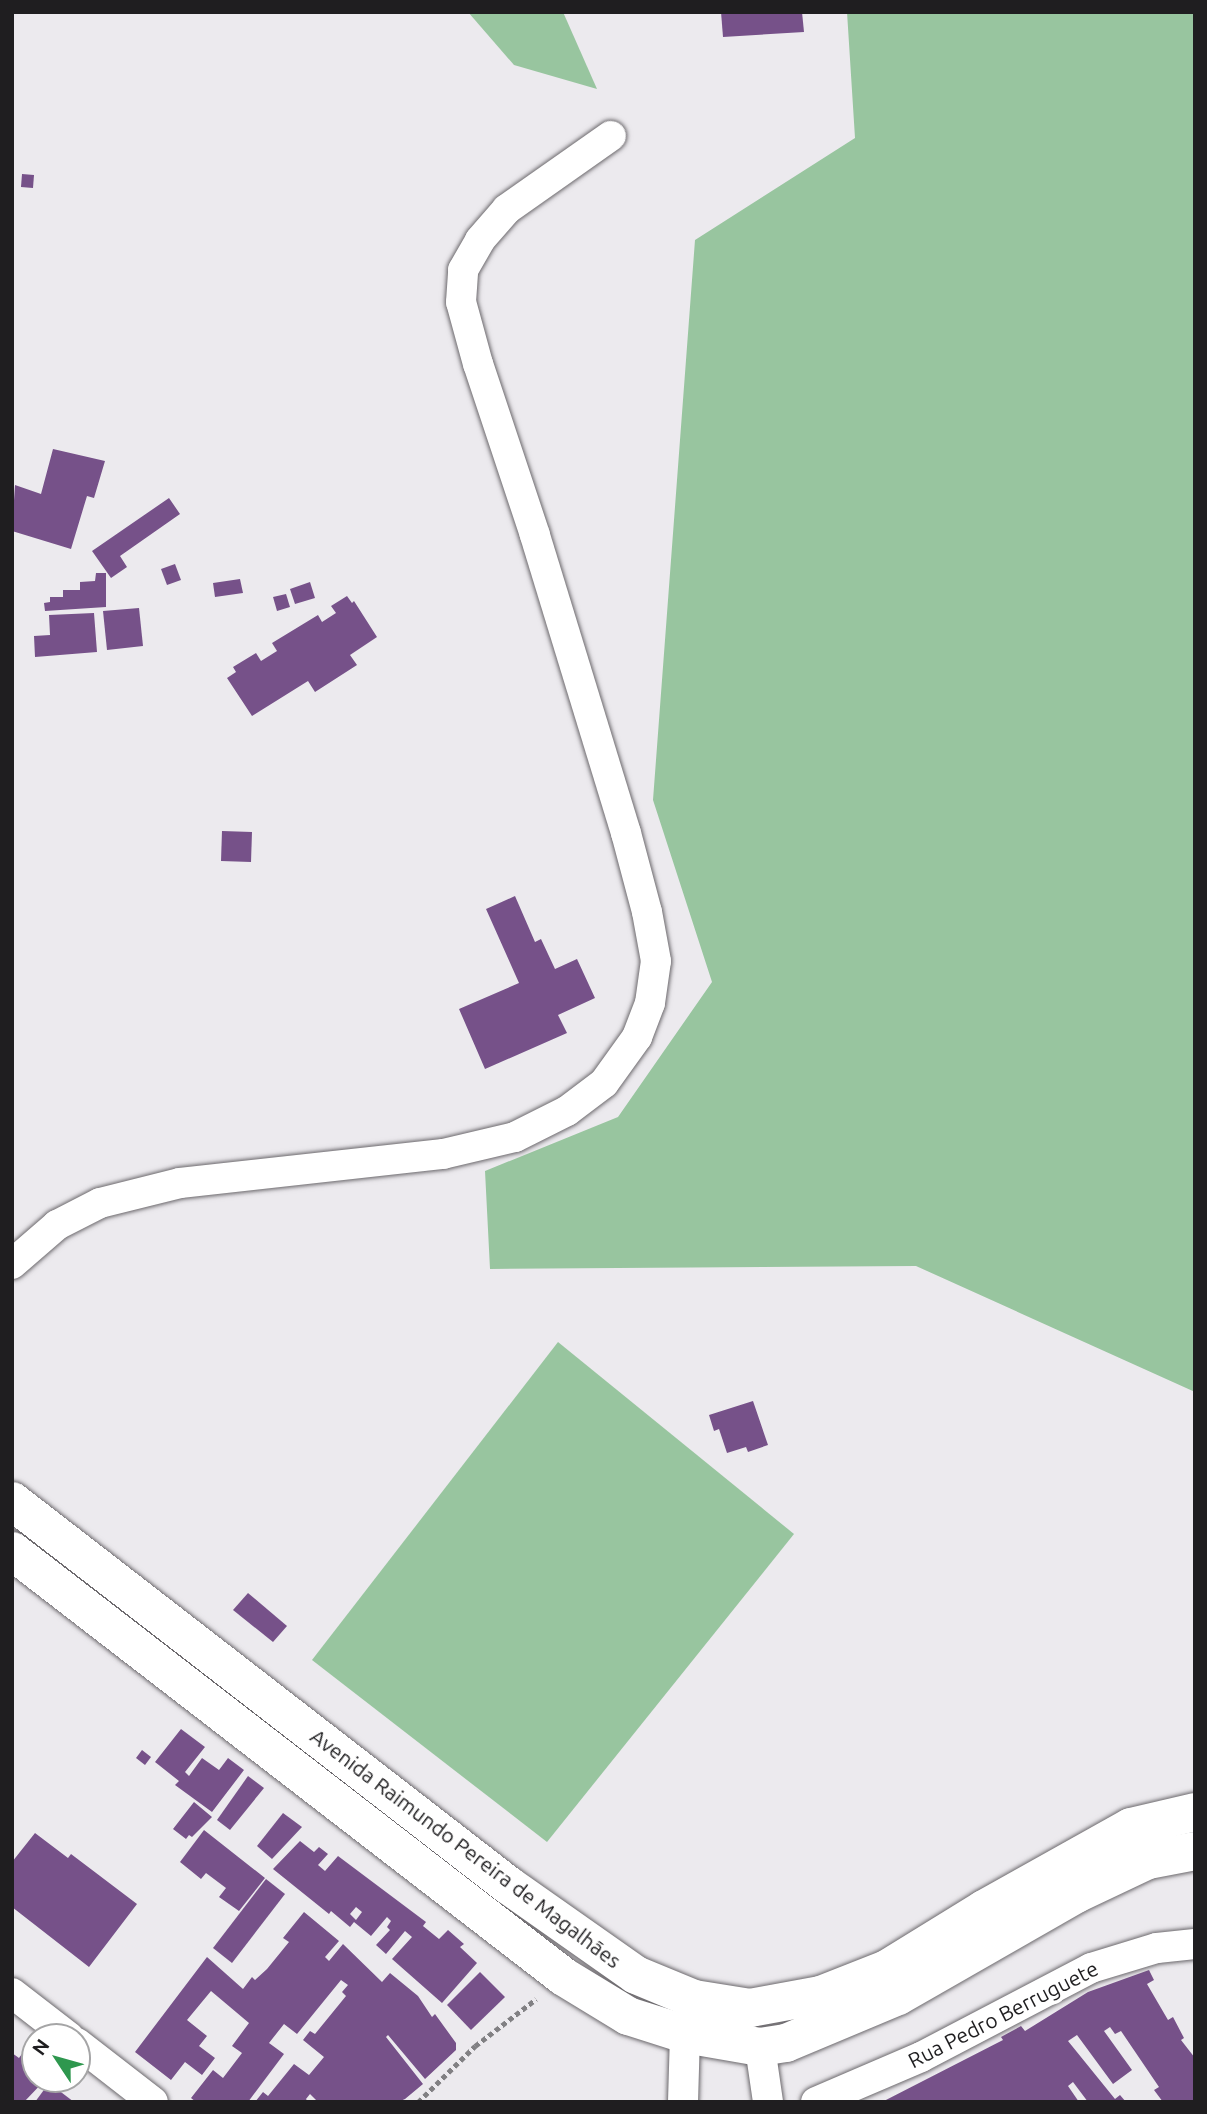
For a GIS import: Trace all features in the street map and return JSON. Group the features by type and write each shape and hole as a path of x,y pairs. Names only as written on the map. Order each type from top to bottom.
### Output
{"main road":[{"name":"Avenida Raimundo Pereira de Magalhães","path":"12,1501 509,1885 636,1975 694,1999 750,2008 821,1995 887,1969 984,1909 1131,1827 1195,1812"},
{"name":"Avenida Raimundo Pereira de Magalhães","path":"12,1551 564,1977 628,2016 685,2034 760,2048 786,2043 898,1996 1076,1894 1148,1860 1195,1851"},
{"path":"685,2034 696,2021 755,2024 791,2018 845,1998 887,1969"},
{"path":"636,1975 648,1988 746,2028 755,2035 760,2048"}],"street":[{"path":"12,1264 57,1225 100,1203 180,1183 443,1154 515,1137 567,1111 604,1083 636,1037 650,1003 656,961 647,912 626,833 535,535 478,365 461,302 463,270 480,240 507,209 611,136"},
{"name":"Rua Pedro Berruguete","path":"816,2102 921,2057 1091,1968 1157,1948 1195,1944"},
{"path":"12,1993 51,2023"},
{"path":"683,2102 685,2034"},
{"path":"760,2048 768,2102"},
{"path":"91,2054 153,2102"}],"path":[{"path":"418,2102 475,2046 564,1977"}],"green space":[{"path":"468,12 563,12 597,89 514,65"},
{"path":"847,12 1195,12 1195,1392 916,1266 490,1269 485,1171 618,1117 712,982 653,800 695,240 855,138"},
{"path":"558,1342 794,1534 547,1842 312,1660"}],"building":[{"path":"721,12 802,12 804,32 723,37"},
{"path":"22,174 34,175 33,188 21,187"},
{"path":"53,449 105,461 94,498 87,496 71,549 12,531 15,485 41,494"},
{"path":"169,498 180,514 120,556 127,567 111,578 92,551"},
{"path":"175,564 181,580 167,585 161,569"},
{"path":"96,573 106,573 106,607 45,611 44,603 50,602 50,597 63,597 63,590 80,590 80,582 95,581"},
{"path":"240,579 243,593 215,597 213,583"},
{"path":"310,582 315,598 295,604 290,589"},
{"path":"286,594 290,607 277,611 273,597"},
{"path":"347,596 352,603 354,601 377,637 350,655 357,665 315,692 308,681 252,716 227,678 236,672 233,667 256,653 261,661 277,651 272,643 318,615 322,622 336,613 331,606"},
{"path":"139,608 143,646 107,650 103,611"},
{"path":"94,613 97,652 35,657 34,636 50,635 49,615"},
{"path":"222,831 252,832 251,862 221,861"},
{"path":"515,896 535,942 541,939 555,969 577,959 595,998 558,1015 567,1033 485,1069 459,1009 519,983 486,909"},
{"path":"753,1401 768,1445 748,1452 746,1447 727,1453 719,1429 714,1431 709,1415"},
{"path":"248,1593 287,1626 273,1642 233,1610"},
{"path":"181,1729 205,1747 185,1772 189,1776 202,1758 219,1770 228,1758 244,1770 212,1812 175,1785 179,1781 155,1762"},
{"path":"142,1750 151,1757 145,1765 136,1758"},
{"path":"248,1776 264,1788 230,1830 217,1820"},
{"path":"194,1802 212,1817 192,1837 189,1835 186,1839 173,1829"},
{"path":"283,1813 302,1827 272,1859 257,1846"},
{"path":"204,1830 265,1878 239,1911 219,1897 226,1888 206,1873 201,1879 180,1862"},
{"path":"35,1833 68,1858 71,1854 137,1904 89,1967 12,1907 12,1862"},
{"path":"300,1841 314,1852 319,1847 328,1854 318,1865 325,1871 338,1856 426,1922 423,1926 439,1939 448,1930 464,1944 460,1947 477,1963 442,2003 392,1959 412,1937 405,1931 386,1954 376,1945 390,1930 387,1927 391,1921 387,1917 371,1936 354,1922 350,1927 331,1911 329,1914 273,1869","holes":["356,1907 362,1912 356,1920 350,1914"]},
{"path":"266,1879 285,1894 232,1963 213,1948"},
{"path":"304,1912 339,1941 325,1957 329,1961 343,1944 382,1982 390,1973 418,1996 432,2017 435,2014 456,2043 456,2050 425,2079 388,2035 386,2037 423,2084 405,2099 398,2102 318,2102 310,2094 306,2099 308,2102 255,2102 263,2092 268,2096 294,2064 309,2075 324,2057 303,2040 310,2031 315,2034 346,1996 342,1992 348,1985 341,1980 297,2034 284,2024 269,2043 284,2054 248,2102 196,2102 191,2098 213,2070 223,2078 242,2053 232,2046 249,2023 211,1991 187,2020 207,2036 199,2046 215,2058 202,2075 185,2062 171,2080 135,2052 207,1957 243,1989 252,1977 255,1980 267,1969 289,1942 283,1938"},
{"path":"1149,1970 1154,1980 1147,1984 1168,2020 1173,2017 1184,2038 1181,2040 1195,2058 1195,2102 1163,2102 1154,2090 1159,2087 1121,2031 1115,2034 1110,2027 1104,2031 1132,2070 1113,2084 1077,2035 1068,2041 1115,2099 1120,2095 1126,2102 1088,2102 1073,2082 1068,2086 1079,2102 882,2102 1003,2040 1001,2037 1021,2026 1025,2031 1088,1992"},
{"path":"480,1972 505,1997 471,2030 447,2005"},
{"path":"12,2053 19,2058 21,2055 21,2093 33,2093 24,2102 12,2102"},
{"path":"42,2093 62,2093 74,2102 35,2102"}]}
